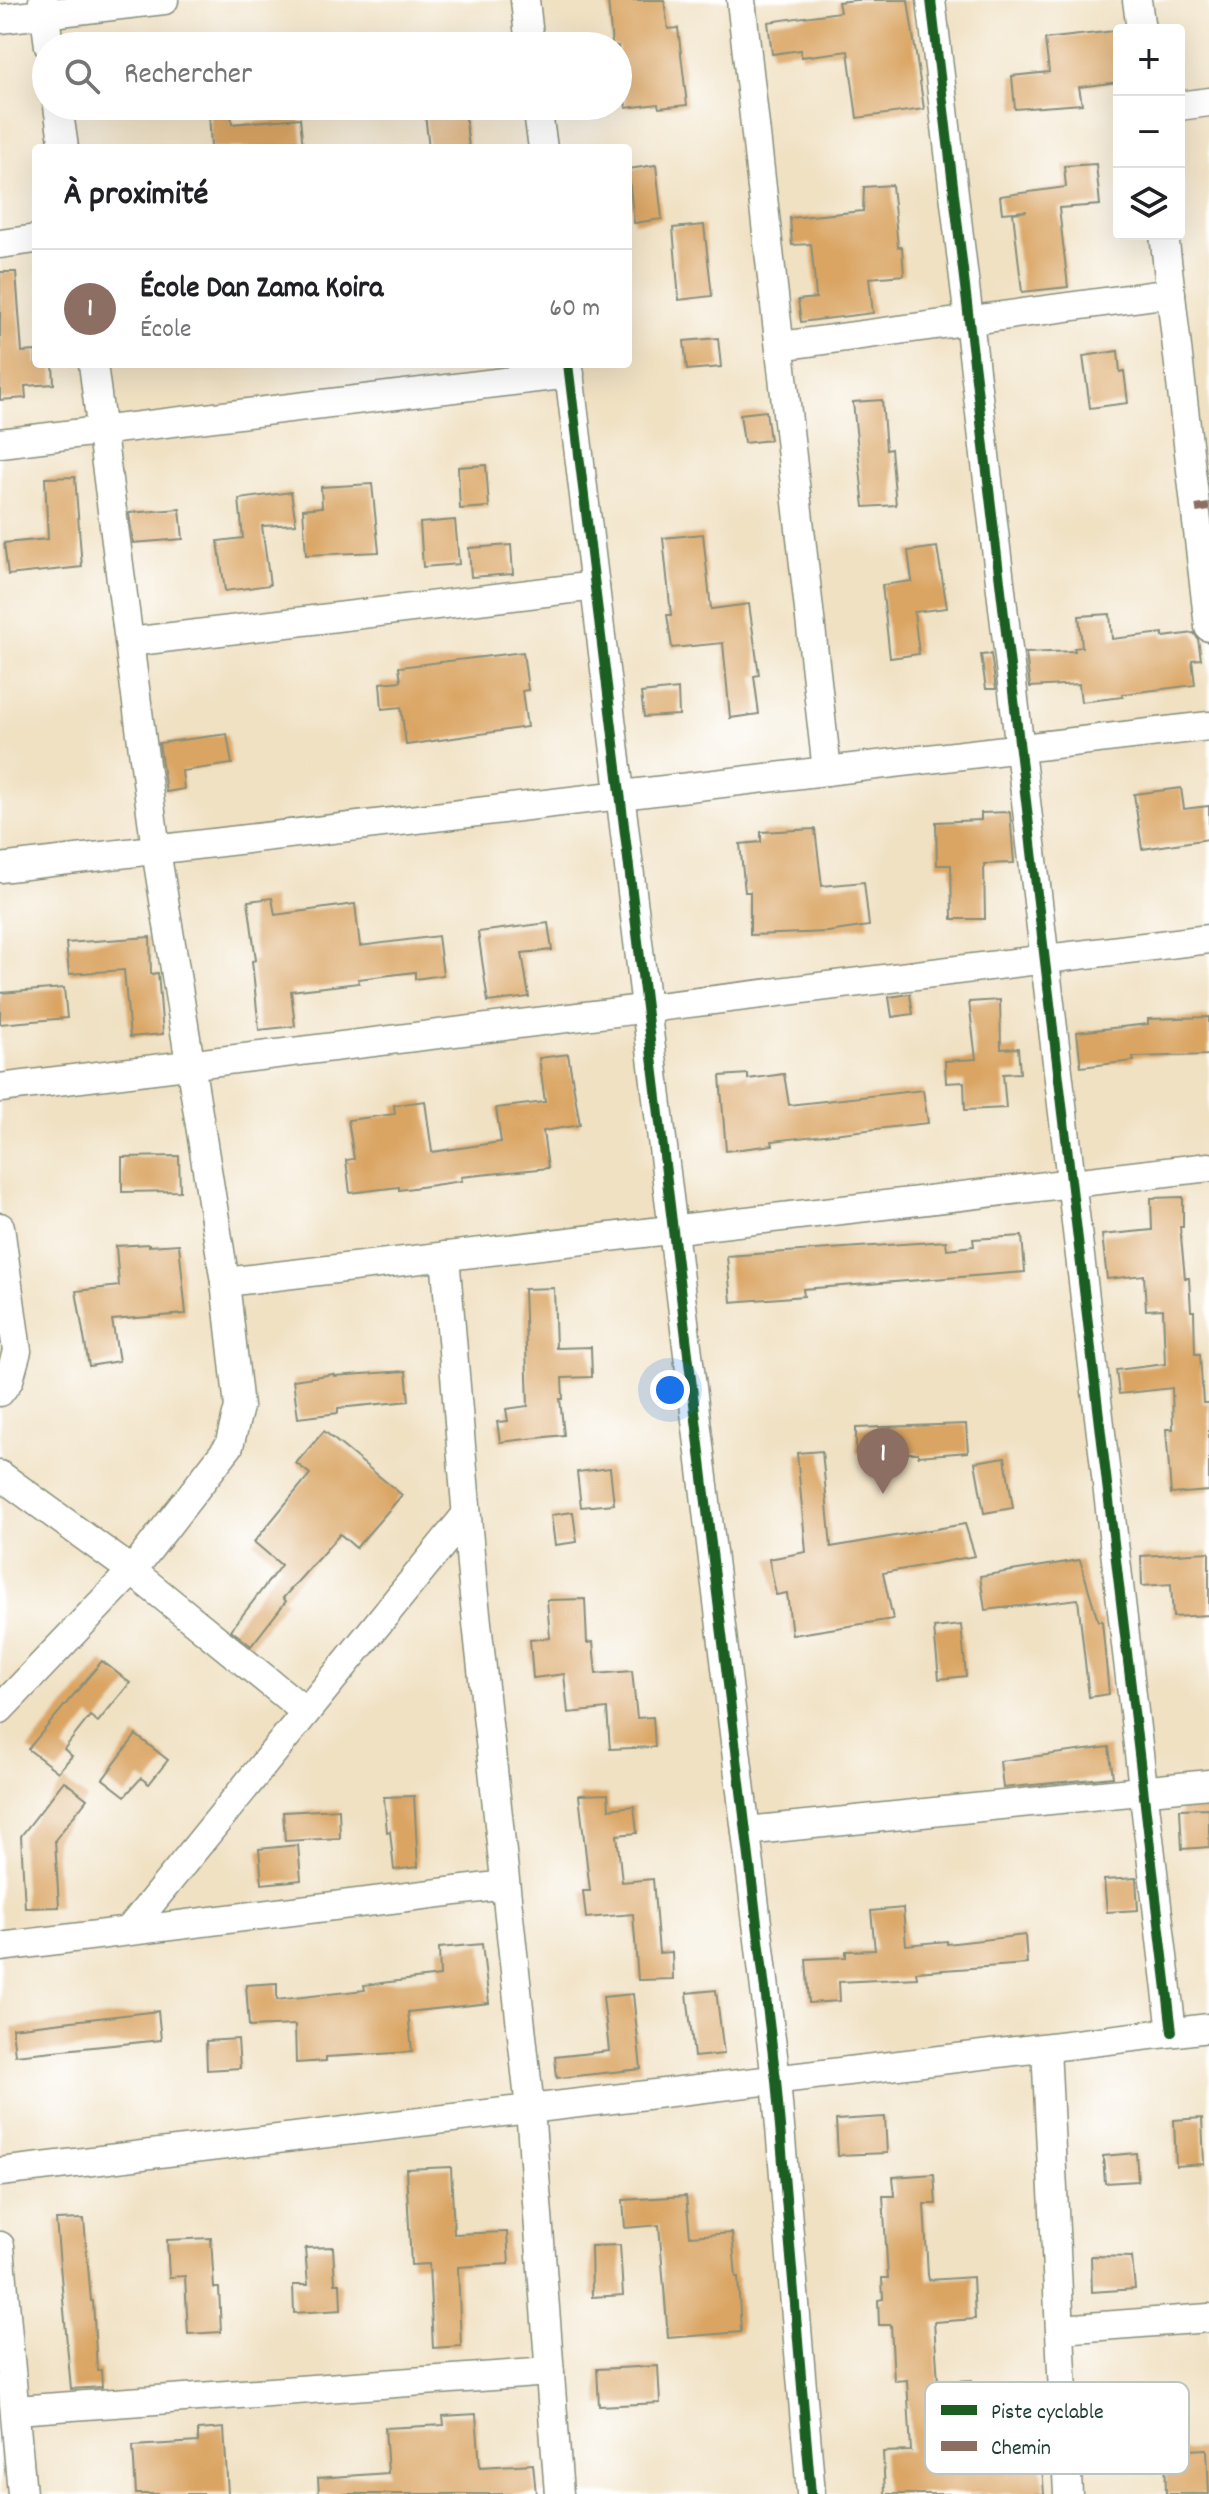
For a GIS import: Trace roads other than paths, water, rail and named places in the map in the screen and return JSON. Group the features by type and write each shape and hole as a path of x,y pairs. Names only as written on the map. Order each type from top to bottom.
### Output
{"street":[{"path":"0,19 44,7 164,0"},
{"path":"525,0 528,32"},
{"path":"741,0 827,771"},
{"path":"931,0 1172,2032"},
{"path":"1137,0 1140,24"},
{"path":"44,7 47,32"},
{"path":"1185,105 1209,102"},
{"path":"60,120 63,144"},
{"path":"539,120 542,144"},
{"path":"0,244 32,240"},
{"path":"1165,240 1209,627"},
{"path":"780,346 1171,293"},
{"path":"0,1709 132,1571 229,1446 239,1407 225,1282 156,850 94,368"},
{"path":"0,443 569,369 776,2080 811,2494"},
{"path":"130,642 595,586"},
{"path":"0,868 1209,726"},
{"path":"0,1088 1209,939"},
{"path":"225,1282 1209,1167"},
{"path":"0,1227 6,1306 17,1351 9,1380 0,1392"},
{"path":"445,1256 466,1515 530,2109 559,2494"},
{"path":"0,1475 132,1571 306,1712"},
{"path":"129,1930 466,1515"},
{"path":"746,1831 1209,1784"},
{"path":"0,1947 505,1885"},
{"path":"0,2172 1209,2028"},
{"path":"1046,2048 1063,2382"},
{"path":"0,2246 22,2494"},
{"path":"1061,2329 1209,2318"},
{"path":"16,2410 550,2372"},
{"path":"1067,2474 1068,2494"}],"place":[{"name":"École Dan Zama Koira","path":"883,1494"}]}
